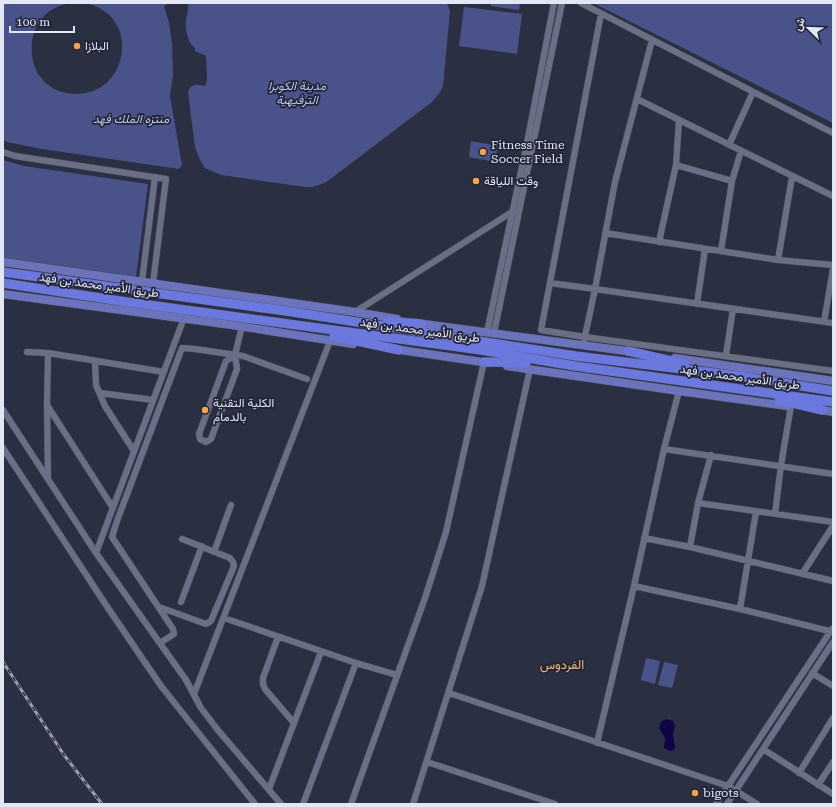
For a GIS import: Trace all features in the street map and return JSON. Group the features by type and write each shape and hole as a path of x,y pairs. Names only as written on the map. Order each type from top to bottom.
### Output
{"highway":[{"name":"طريق الأمير محمد بن فهد","path":"3,272 286,311 576,356 739,376 833,391"},
{"name":"طريق الأمير محمد بن فهد","path":"3,283 126,302 480,350 575,366 833,402"},
{"path":"286,311 421,324"},
{"path":"257,320 399,350"},
{"path":"628,352 739,376"},
{"path":"484,362 575,366"},
{"path":"687,382 782,400 822,410"}],"main road":[{"path":"3,262 355,312 421,324 491,333 584,341 628,352 833,381"},
{"path":"3,294 242,326 330,341 833,412"}],"street":[{"path":"491,333 512,211 527,143 554,3"},
{"path":"491,333 520,208 562,3"},
{"path":"581,3 833,133"},
{"path":"601,14 541,330 584,341 726,355 833,371"},
{"path":"584,341 615,182 652,40"},
{"path":"729,145 754,92"},
{"path":"637,99 833,196"},
{"path":"659,242 676,165 679,120"},
{"path":"721,251 732,181 741,151"},
{"path":"3,152 15,156 166,179 154,283"},
{"path":"676,165 732,181"},
{"path":"142,281 155,177"},
{"path":"778,260 792,177"},
{"path":"355,312 512,211 520,208"},
{"path":"605,233 778,260 833,265"},
{"path":"697,304 705,249"},
{"path":"824,322 833,269"},
{"path":"550,284 833,323"},
{"path":"726,355 733,309"},
{"path":"96,553 184,318"},
{"path":"235,355 226,361 199,434 200,439 206,442 210,439 237,369 235,355 242,326"},
{"path":"194,694 330,341"},
{"path":"160,643 174,634 173,629 112,537 182,348 243,356 307,379"},
{"path":"27,352 48,353 164,372"},
{"path":"48,353 48,479"},
{"path":"95,361 96,385 105,406 134,452"},
{"path":"352,804 425,598 446,532 484,362"},
{"path":"413,804 482,586 530,369"},
{"path":"597,743 664,449 679,391"},
{"path":"100,393 153,400"},
{"path":"47,405 113,508"},
{"path":"775,514 781,465 791,406"},
{"path":"3,410 96,553 186,680 202,708 217,729 282,804"},
{"path":"3,448 106,605 162,686 256,804"},
{"path":"664,449 781,465 833,474"},
{"path":"690,547 698,503 711,455"},
{"path":"698,503 833,522"},
{"path":"214,552 231,505"},
{"path":"740,609 756,512"},
{"path":"802,574 833,526"},
{"path":"644,538 748,560 833,581"},
{"path":"159,607 206,624 211,621 234,566 230,558 182,539"},
{"path":"180,602 202,546"},
{"path":"634,586 832,630 716,804"},
{"path":"224,618 321,652 397,675"},
{"path":"278,637 264,674 263,684 265,689 294,723"},
{"path":"727,804 762,748 833,642"},
{"path":"269,789 321,652"},
{"path":"303,804 356,663"},
{"path":"812,673 833,686"},
{"path":"449,693 728,786 757,804"},
{"path":"799,772 833,718"},
{"path":"762,748 833,794"},
{"path":"426,762 555,804"},
{"path":"818,785 833,762"}],"green space":[{"name":"منتزه الملك فهد","path":"3,3 70,3 59,6 50,11 37,25 32,44 32,54 35,69 47,84 59,91 82,94 100,88 113,75 121,59 122,41 117,24 104,11 84,3 168,3 164,6 169,23 172,43 173,75 170,96 182,165 179,169 42,149 3,140"},
{"name":"مدينة الكوبرا الترفيهية","path":"188,3 447,3 450,11 443,86 439,94 432,102 325,183 312,187 305,187 221,175 205,168 195,147 188,92 192,86 205,86 207,81 206,56 195,51 195,48 190,43 186,25"},
{"path":"491,3 520,3 519,10 491,6"},
{"path":"833,3 833,123 595,4"},
{"path":"464,7 522,14 517,54 459,46"},
{"name":"Fitness Time Soccer Field","path":"471,141 498,146 495,162 469,157"},
{"path":"3,160 24,166 148,184 136,277 3,259"},
{"path":"646,658 660,661 655,684 641,680"},
{"path":"664,662 678,665 672,688 658,685"}],"shaded area":[{"path":"666,719 673,721 675,726 673,735 675,746 674,750 670,751 664,748 665,738 659,728 661,722"}],"railway":[{"path":"3,662 64,755 102,804"}],"place":[{"name":"البلازا","path":"77,46"},
{"name":"Fitness Time Soccer Field","path":"483,152"},
{"name":"وقت اللياقة","path":"476,181"},
{"name":"الكلية التقنية بالدمام","path":"205,410"},
{"name":"bigots","path":"695,793"}],"district":[{"name":"الفردوس","path":"562,664"}]}
